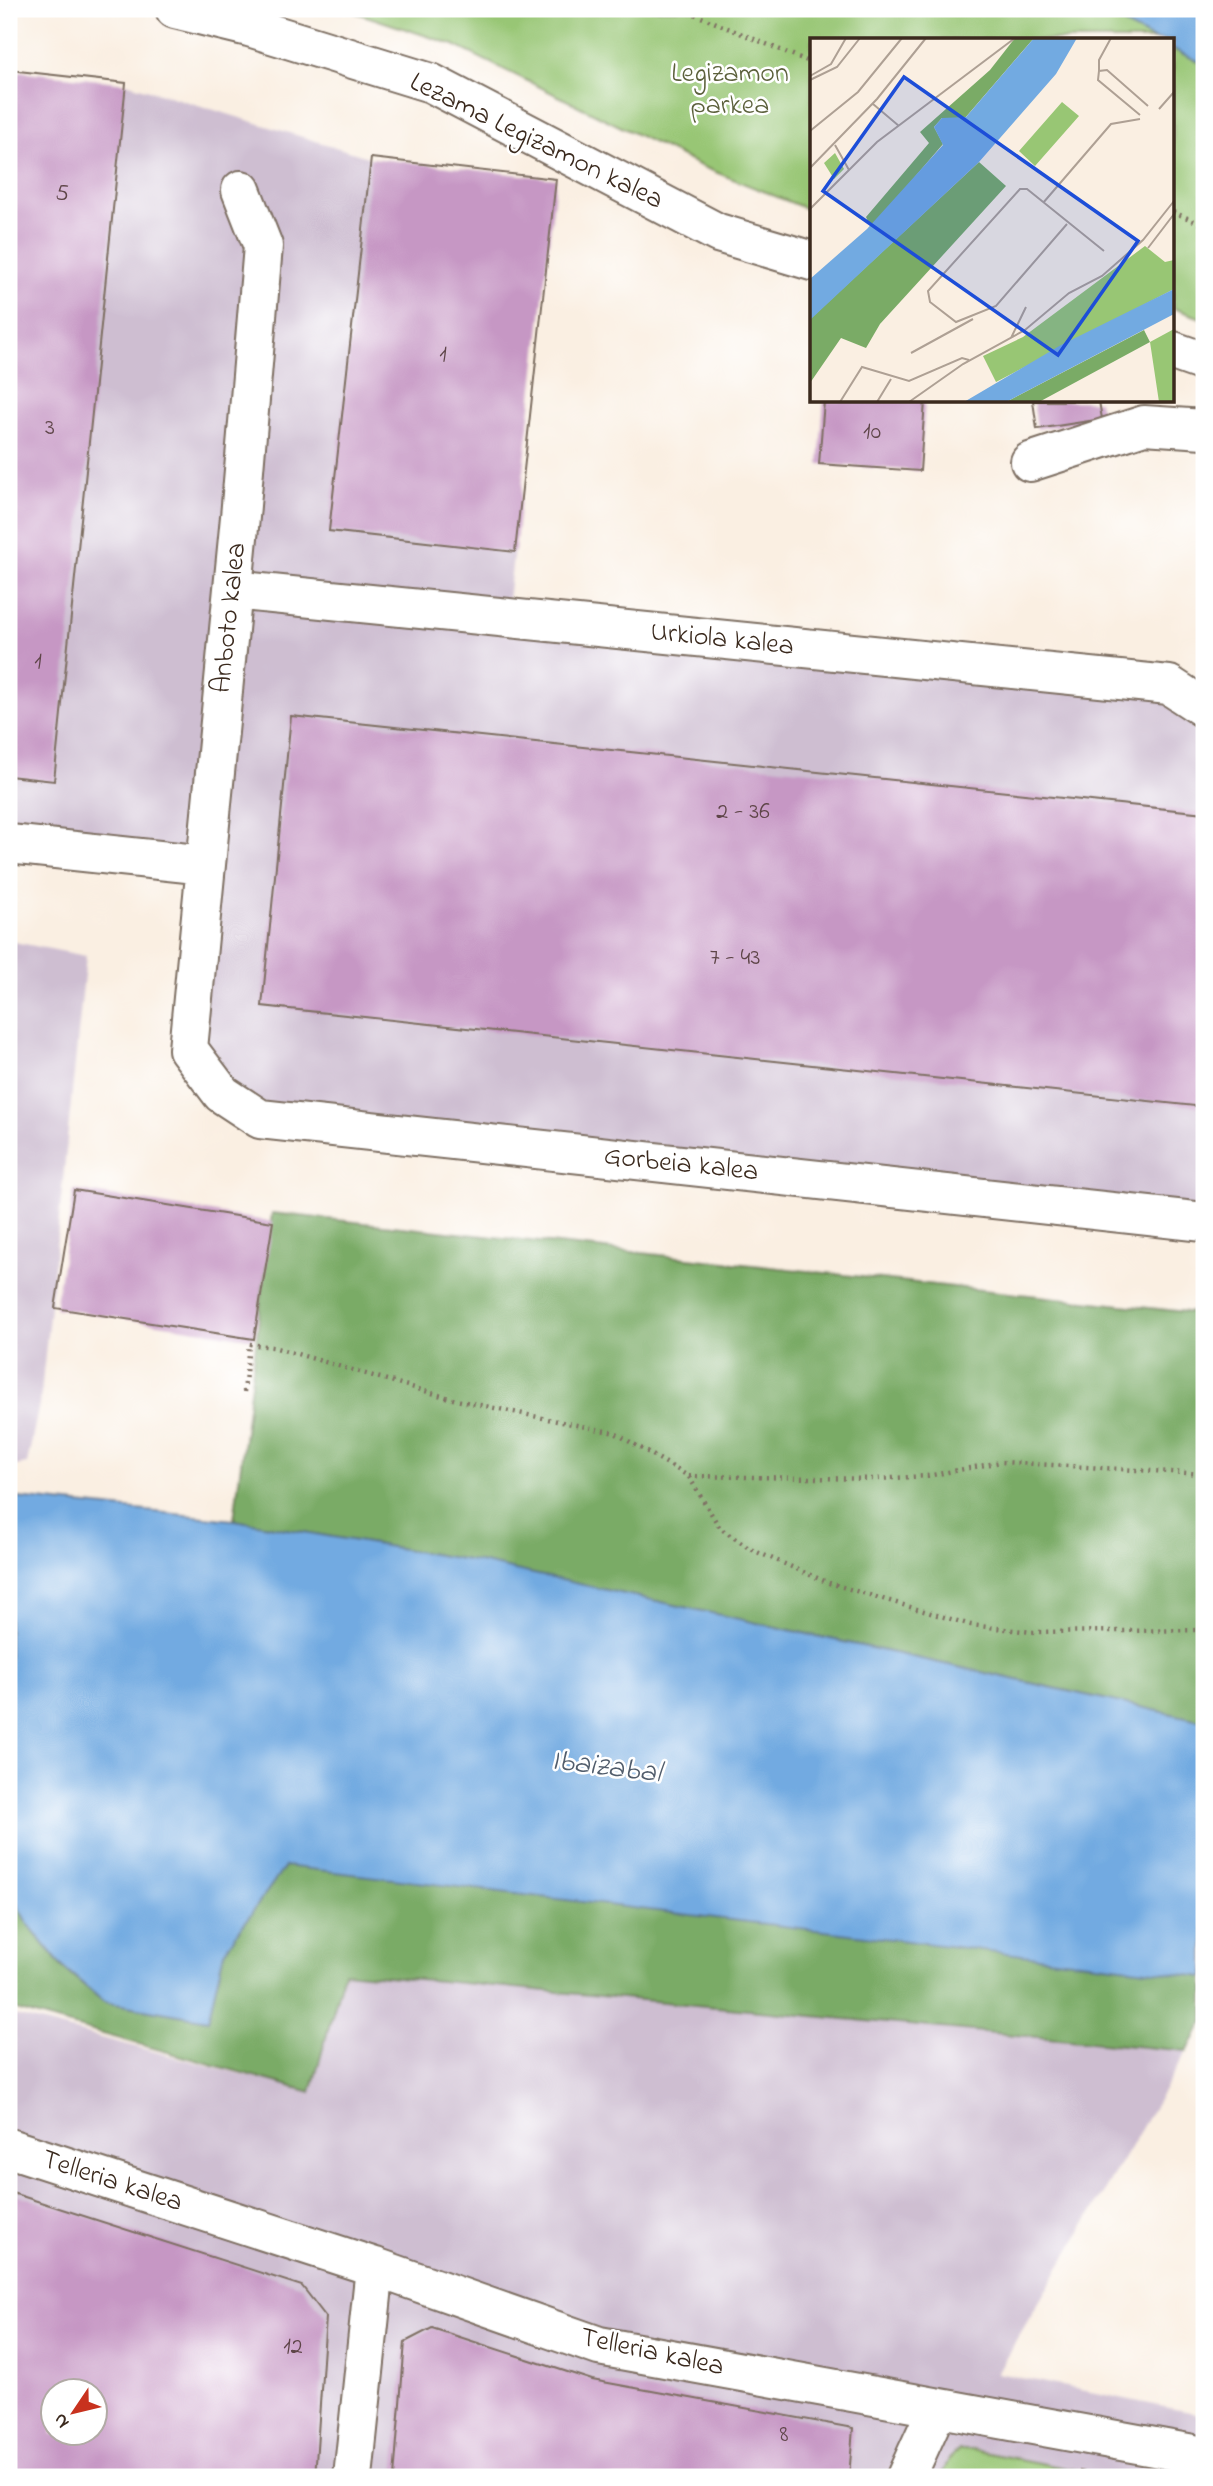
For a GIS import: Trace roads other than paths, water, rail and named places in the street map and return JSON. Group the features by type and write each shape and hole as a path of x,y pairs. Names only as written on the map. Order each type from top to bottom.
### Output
{"street":[{"name":"Lezama Legizamon kalea","path":"175,9 249,27 431,83 718,233 810,260"},
{"name":"Anboto kalea","path":"188,1049 233,590 262,246 241,190"},
{"path":"1174,351 1204,362"},
{"path":"1030,462 1144,425 1204,429"},
{"name":"Urkiola kalea","path":"233,590 1169,685 1204,708"},
{"path":"1169,685 1204,702"},
{"path":"9,844 206,865"},
{"name":"Gorbeia kalea","path":"188,1049 222,1094 260,1119 1204,1222"},
{"name":"Telleria kalea","path":"9,2148 375,2267 599,2346 1204,2456"},
{"path":"353,2477 375,2267"},
{"path":"906,2477 937,2409"}],"water":[{"path":"1094,9 1204,9 1204,64 1174,49 1174,38 1151,38"},
{"name":"Ibaizabal","path":"9,1497 234,1520 479,1562 1204,1721 1204,1977 285,1866 224,1952 208,2020 104,2002 62,1966 26,1921 9,1890"}],"park label":[{"name":"Legizamon parkea","path":"730,90"}]}
